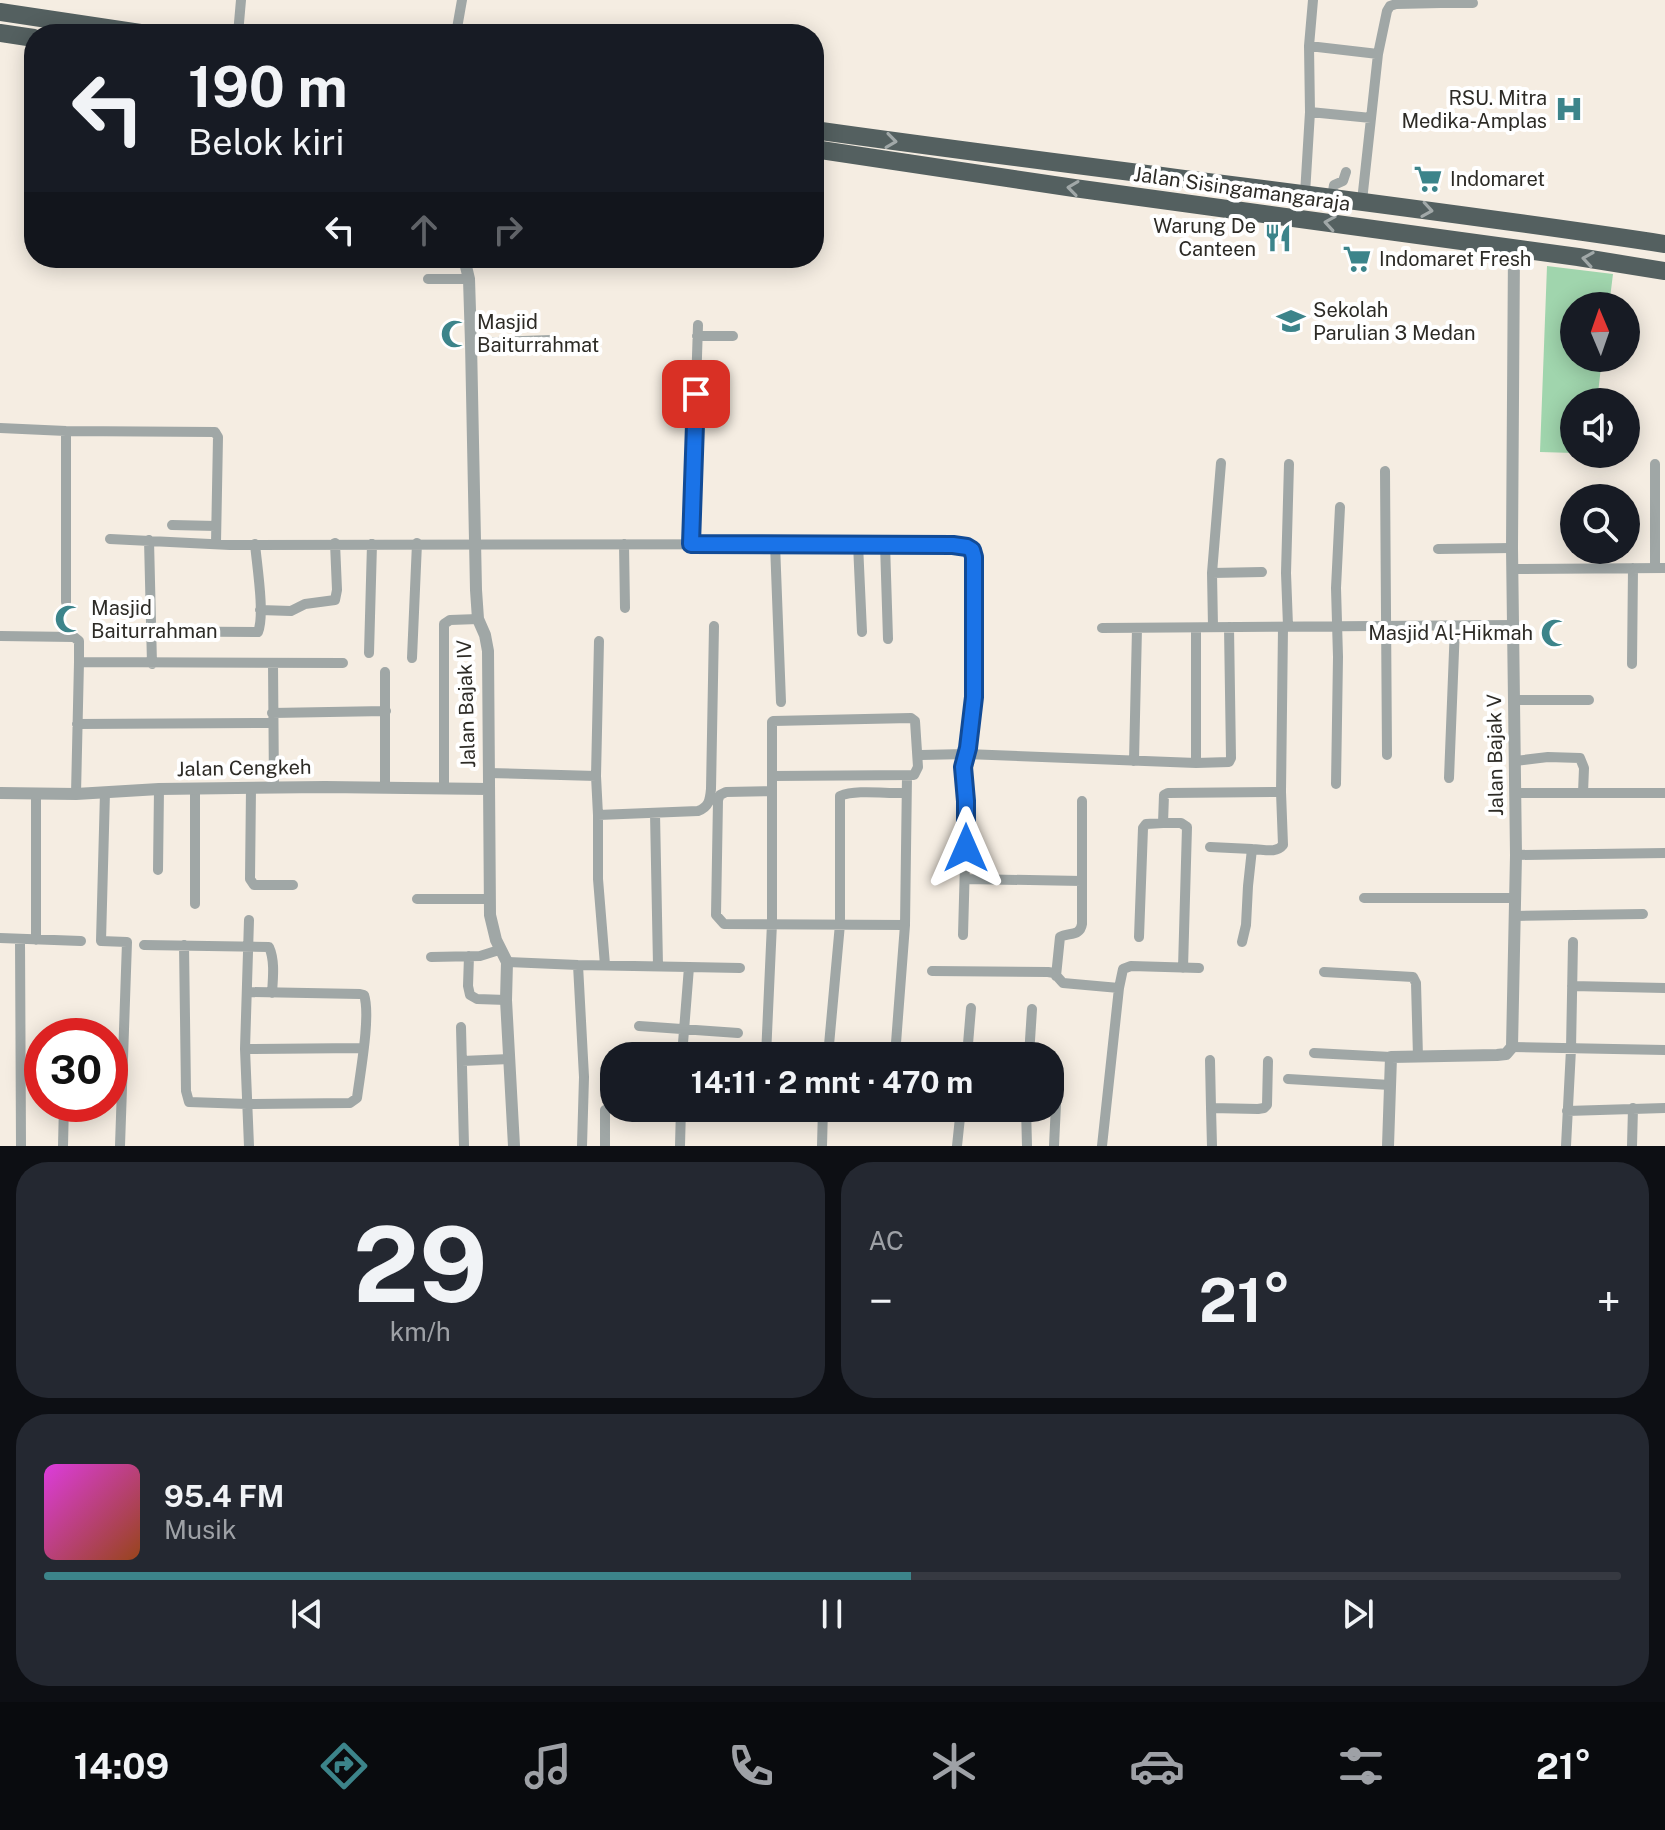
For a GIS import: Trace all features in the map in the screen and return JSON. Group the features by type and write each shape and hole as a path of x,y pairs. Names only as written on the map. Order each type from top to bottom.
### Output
{"highway":[{"path":"0,12 80,24"},
{"path":"0,33 24,37"},
{"name":"Jalan Sisingamangaraja","path":"824,131 1665,244"},
{"name":"Jalan Sisingamangaraja","path":"824,151 1665,271"}],"street":[{"path":"239,24 241,0"},
{"path":"458,24 462,0"},
{"path":"1305,194 1313,0"},
{"path":"1362,201 1378,54 1387,11 1390,6 1407,2 1473,3"},
{"path":"1309,46 1378,54"},
{"path":"1310,112 1371,118"},
{"path":"1332,197 1334,185 1343,181 1346,172"},
{"name":"Jalan Bajak V","path":"1512,1047 1516,898 1512,548 1514,249"},
{"name":"Jalan Bajak IV","path":"466,268 478,619 488,651 489,899 493,930 499,950 507,962"},
{"path":"428,279 469,279"},
{"path":"691,544 698,330 733,336"},
{"path":"471,343 551,340"},
{"path":"0,428 217,433 216,543"},
{"path":"66,431 66,602"},
{"path":"1213,627 1212,573 1221,463"},
{"path":"1210,847 1274,850 1283,845 1281,792 1289,464"},
{"path":"1513,569 1660,568 1655,464"},
{"path":"1385,471 1387,755"},
{"path":"1336,784 1340,507"},
{"path":"172,525 216,526"},
{"path":"110,539 255,544 885,544 967,547 973,552 975,680 974,705 963,767 966,801 963,935"},
{"path":"149,540 152,664"},
{"path":"260,610 291,611 305,604 335,600 335,543"},
{"path":"412,658 417,543"},
{"path":"99,631 256,633 260,629 260,610 255,544"},
{"path":"369,653 372,544"},
{"path":"624,544 625,608"},
{"path":"775,544 781,702"},
{"path":"858,544 862,632"},
{"path":"885,544 888,639"},
{"path":"1438,549 1512,548"},
{"path":"1632,664 1633,568"},
{"path":"1212,573 1262,572"},
{"path":"444,789 444,624 450,620 478,619"},
{"path":"1102,628 1514,625"},
{"path":"598,815 698,811 709,803 714,626"},
{"path":"1449,778 1455,626"},
{"path":"921,755 1227,763 1231,758 1229,627"},
{"path":"1134,761 1137,628"},
{"path":"1196,628 1196,763"},
{"path":"0,636 74,637 79,641 76,794"},
{"path":"599,641 596,776 598,879 605,965"},
{"path":"79,662 343,663"},
{"path":"273,663 274,788"},
{"path":"385,672 385,787"},
{"path":"1514,700 1589,700"},
{"path":"77,724 386,711"},
{"path":"767,1042 772,923 772,776 772,722 911,718 916,724 918,767 915,775 772,776"},
{"path":"1515,761 1548,757 1580,758 1584,768 1583,793"},
{"path":"488,773 596,776"},
{"path":"896,1042 905,925 907,776"},
{"path":"251,788 250,879 254,885 293,885"},
{"name":"Jalan Cengkeh","path":"0,793 76,794 251,788 488,789"},
{"path":"158,870 159,789"},
{"path":"195,789 195,904"},
{"path":"772,791 726,792 720,795 716,810 720,922 729,925 905,925"},
{"path":"105,792 101,941 127,942 120,1146"},
{"path":"1163,823 1163,799 1168,793 1281,792"},
{"path":"829,1042 840,924 840,796 906,793"},
{"path":"1515,793 1665,793"},
{"path":"36,794 36,940"},
{"path":"1056,976 1060,937 1081,929 1082,801"},
{"path":"655,813 658,966"},
{"path":"1139,937 1143,828 1146,824 1181,823 1187,827 1183,968"},
{"path":"1242,942 1252,849"},
{"path":"1516,855 1665,853"},
{"path":"966,879 1082,881"},
{"path":"1364,898 1516,898"},
{"path":"417,899 489,899"},
{"path":"1515,916 1643,914"},
{"path":"249,920 245,1049 249,1146"},
{"path":"0,938 81,941"},
{"path":"20,939 21,1146"},
{"path":"1566,1146 1573,942"},
{"path":"144,945 267,946 271,949 272,993"},
{"path":"184,945 187,1100 247,1104 350,1103 357,1098 366,1024 364,995 247,992"},
{"path":"431,957 486,955 499,950"},
{"path":"469,956 470,995 477,999 506,1000"},
{"path":"514,1146 506,1000 507,962 740,968"},
{"path":"578,965 584,1077 582,1146"},
{"path":"683,1042 689,967"},
{"path":"1102,1146 1121,971 1125,967 1199,968"},
{"path":"932,971 1048,972 1067,984 1119,988"},
{"path":"1324,972 1408,976 1415,979 1418,1057"},
{"path":"1572,986 1665,988"},
{"path":"968,1042 971,1008"},
{"path":"1030,1042 1032,1009"},
{"path":"639,1026 738,1033"},
{"path":"461,1027 464,1146"},
{"path":"1314,1053 1418,1057 1502,1055 1512,1047 1665,1050"},
{"path":"245,1049 362,1048"},
{"path":"1388,1146 1391,1057"},
{"path":"462,1061 510,1059"},
{"path":"1210,1060 1212,1146"},
{"path":"1211,1108 1264,1108 1268,1100 1268,1061"},
{"path":"1288,1079 1390,1085"},
{"path":"1632,1146 1633,1108"},
{"path":"1567,1111 1665,1108"},
{"path":"63,1146 64,1122"},
{"path":"605,1122 605,1146"},
{"path":"680,1146 681,1122"},
{"path":"822,1146 823,1122"},
{"path":"957,1146 960,1122"},
{"path":"1026,1122 1027,1146"},
{"path":"1054,1146 1055,1122"}],"green space":[{"path":"1547,266 1613,274 1611,292 1560,292 1560,372 1600,372 1599,388 1560,388 1560,453 1540,452"}],"place":[{"name":"RSU. Mitra Medika-Amplas","path":"1569,109"},
{"name":"Indomaret","path":"1428,179"},
{"name":"Warung De Canteen","path":"1278,238"},
{"name":"Indomaret Fresh","path":"1357,259"},
{"name":"Sekolah Parulian 3 Medan","path":"1291,321"},
{"name":"Masjid Baiturrahmat","path":"455,334"},
{"name":"Masjid Baiturrahman","path":"69,619"},
{"name":"Masjid Al-Hikmah","path":"1555,633"}],"route":[{"path":"696,394 691,544 953,545 972,550 975,680 974,705 963,767 966,848"}]}
